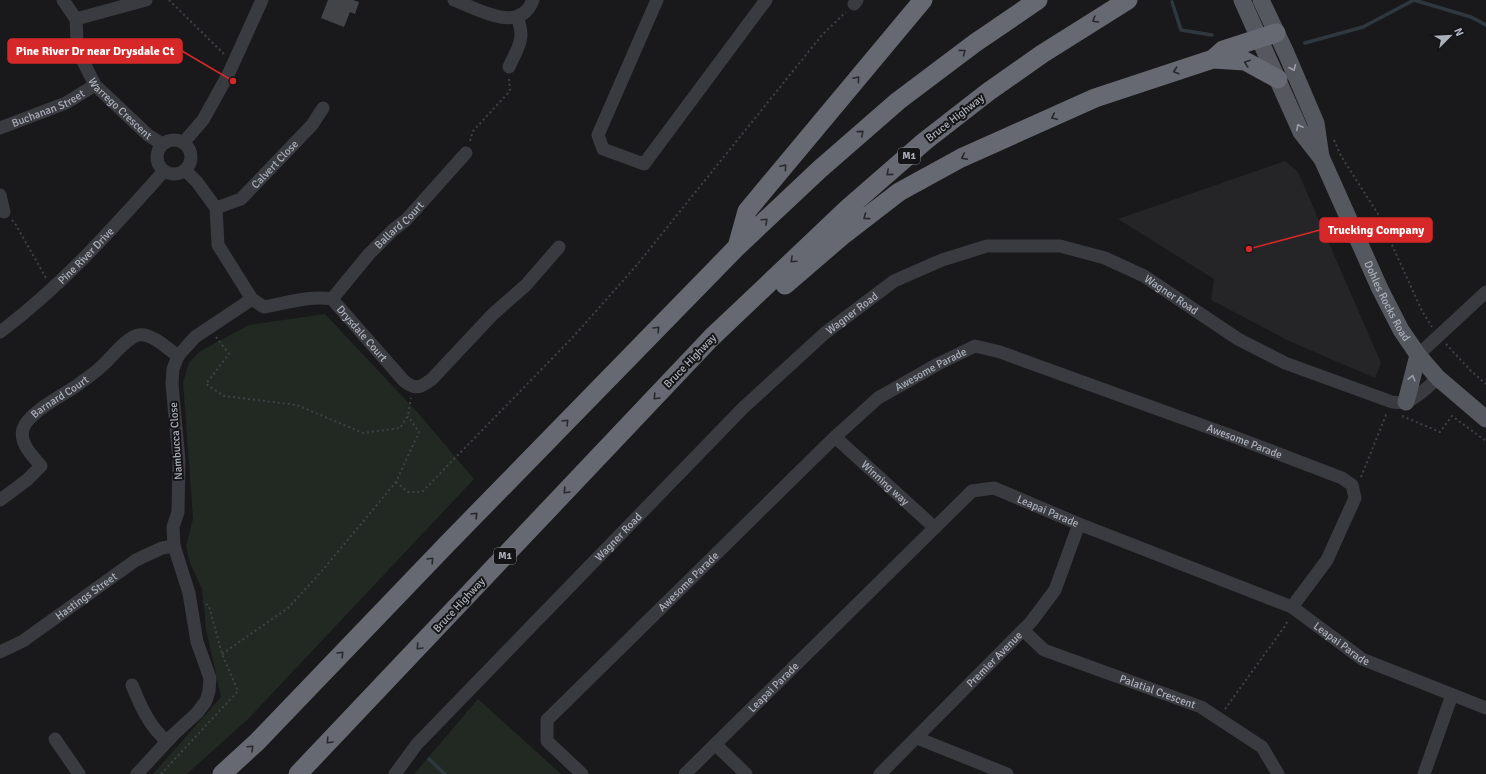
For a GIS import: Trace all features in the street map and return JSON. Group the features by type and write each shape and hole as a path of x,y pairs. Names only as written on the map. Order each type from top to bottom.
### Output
{"highway":[{"path":"737,247 747,211 923,0"},
{"path":"222,774 263,736 454,537 737,247 820,169 898,101 975,43 1038,0"},
{"name":"Bruce Highway","path":"298,774 711,338 847,209 925,141 988,92 1042,54 1128,0"},
{"path":"1213,59 1223,50 1276,33"},
{"path":"711,338 746,317 780,290 842,236 899,192 961,158 1095,98 1213,59 1244,61 1278,79"}],"main road":[{"name":"Dohles Rocks Road","path":"1242,0 1301,132 1322,159 1386,303 1418,355 1438,378 1486,419"},
{"name":"Dohles Rocks Road","path":"1261,0 1316,123 1322,159"},
{"path":"1403,409 1418,355"}],"street":[{"path":"63,0 76,19 146,0"},
{"path":"183,143 203,120 233,64 262,0"},
{"path":"454,0 493,15 508,19 517,17 526,12 533,0"},
{"path":"657,0 598,135 603,149 644,164 766,0"},
{"path":"509,67 522,37 522,29 517,17"},
{"name":"Warrego Crescent","path":"76,19 77,40 82,59 95,85 148,136 162,144"},
{"name":"Buchanan Street","path":"0,128 66,103 95,85"},
{"name":"Calvert Close","path":"216,208 241,199 312,125 323,108"},
{"path":"172,140 183,143 190,151 191,156 185,170 174,174 164,171 157,163 156,158 162,144 172,140"},
{"name":"Ballard Court","path":"332,299 369,254 393,230 406,220 466,152"},
{"path":"185,170 197,182 216,208 218,245 252,299"},
{"name":"Pine River Drive","path":"0,332 52,289 92,252 164,171"},
{"path":"0,195 4,212"},
{"name":"Wagner Road","path":"395,774 417,744 743,408 831,328 894,282 942,260 987,246 1060,246 1105,258 1144,276 1238,339 1285,363 1392,402 1403,409"},
{"path":"412,387 419,387 432,379 493,314 526,285 559,247"},
{"path":"1418,355 1486,292"},
{"name":"Drysdale Court","path":"252,299 264,307 305,299 332,299 404,381 412,387"},
{"name":"Nambucca Close","path":"137,774 167,741 197,713 206,701 209,691 210,678 197,642 189,592 174,546 173,526 178,512 179,460 172,384 173,369 178,356 195,337 252,299"},
{"name":"Barnard Court","path":"0,500 27,480 41,466 27,449 22,438 26,422 34,414 78,385 102,366 127,342 138,335 148,336 178,356"},
{"name":"Awesome Parade","path":"582,774 547,741 547,720 835,437 878,398 938,364 975,346 1000,352 1232,436 1342,478 1352,485 1354,498 1327,560 1292,607"},
{"path":"1403,409 1438,378"},
{"name":"Winning way","path":"835,437 936,528"},
{"name":"Leapai Parade","path":"685,774 972,491 994,488 1079,524 1292,607 1362,659 1486,708"},
{"name":"Premier Avenue","path":"880,774 918,738 1031,622 1055,590 1079,524"},
{"name":"Hastings Street","path":"0,652 23,641 136,560 157,550 174,546"},
{"name":"Palatial Crescent","path":"1023,630 1044,650 1201,707 1262,747 1278,774"},
{"path":"132,685 141,707 157,731 167,741"},
{"path":"1424,774 1452,695"},
{"path":"918,738 1007,774"},
{"path":"55,739 79,774"},
{"path":"716,745 746,774"}],"path":[{"path":"169,0 233,64"},
{"path":"396,482 408,492 422,492 573,337 636,266 822,35 855,2"},
{"path":"466,152 473,131 510,91 509,67"},
{"path":"1332,134 1341,156 1378,214 1422,311 1439,336 1471,371 1486,384"},
{"path":"4,212 16,225 52,289"},
{"path":"209,328 229,354 206,384 224,396 297,405 363,433 400,428 408,416 412,387"},
{"path":"1403,409 1440,432 1452,416 1486,441"},
{"path":"1360,477 1386,414 1393,413"},
{"path":"189,592 209,606 222,654 288,608 321,572 396,482 419,432 408,416"},
{"path":"1223,712 1285,626 1292,607"}],"shaded area":[{"path":"1285,161 1298,172 1381,363 1375,378 1289,341 1211,300 1214,279 1118,219"},
{"path":"325,314 419,414 474,479 248,719 187,774 153,774 221,697 206,629 202,589 190,563 186,546 193,519 183,382 189,363 199,352 249,325"},
{"path":"478,699 561,774 414,774"}],"building":[{"path":"328,0 353,0 359,2 355,14 350,12 344,27 321,18"}],"waterway":[{"path":"1414,0 1471,17 1486,25"},
{"path":"1305,43 1363,27 1414,0"},
{"path":"1172,2 1181,30 1212,35"},
{"path":"429,759 445,774"}],"place":[{"name":"Pine River Dr near Drysdale Ct","path":"233,81"},
{"name":"Trucking Company","path":"1249,249"}]}
